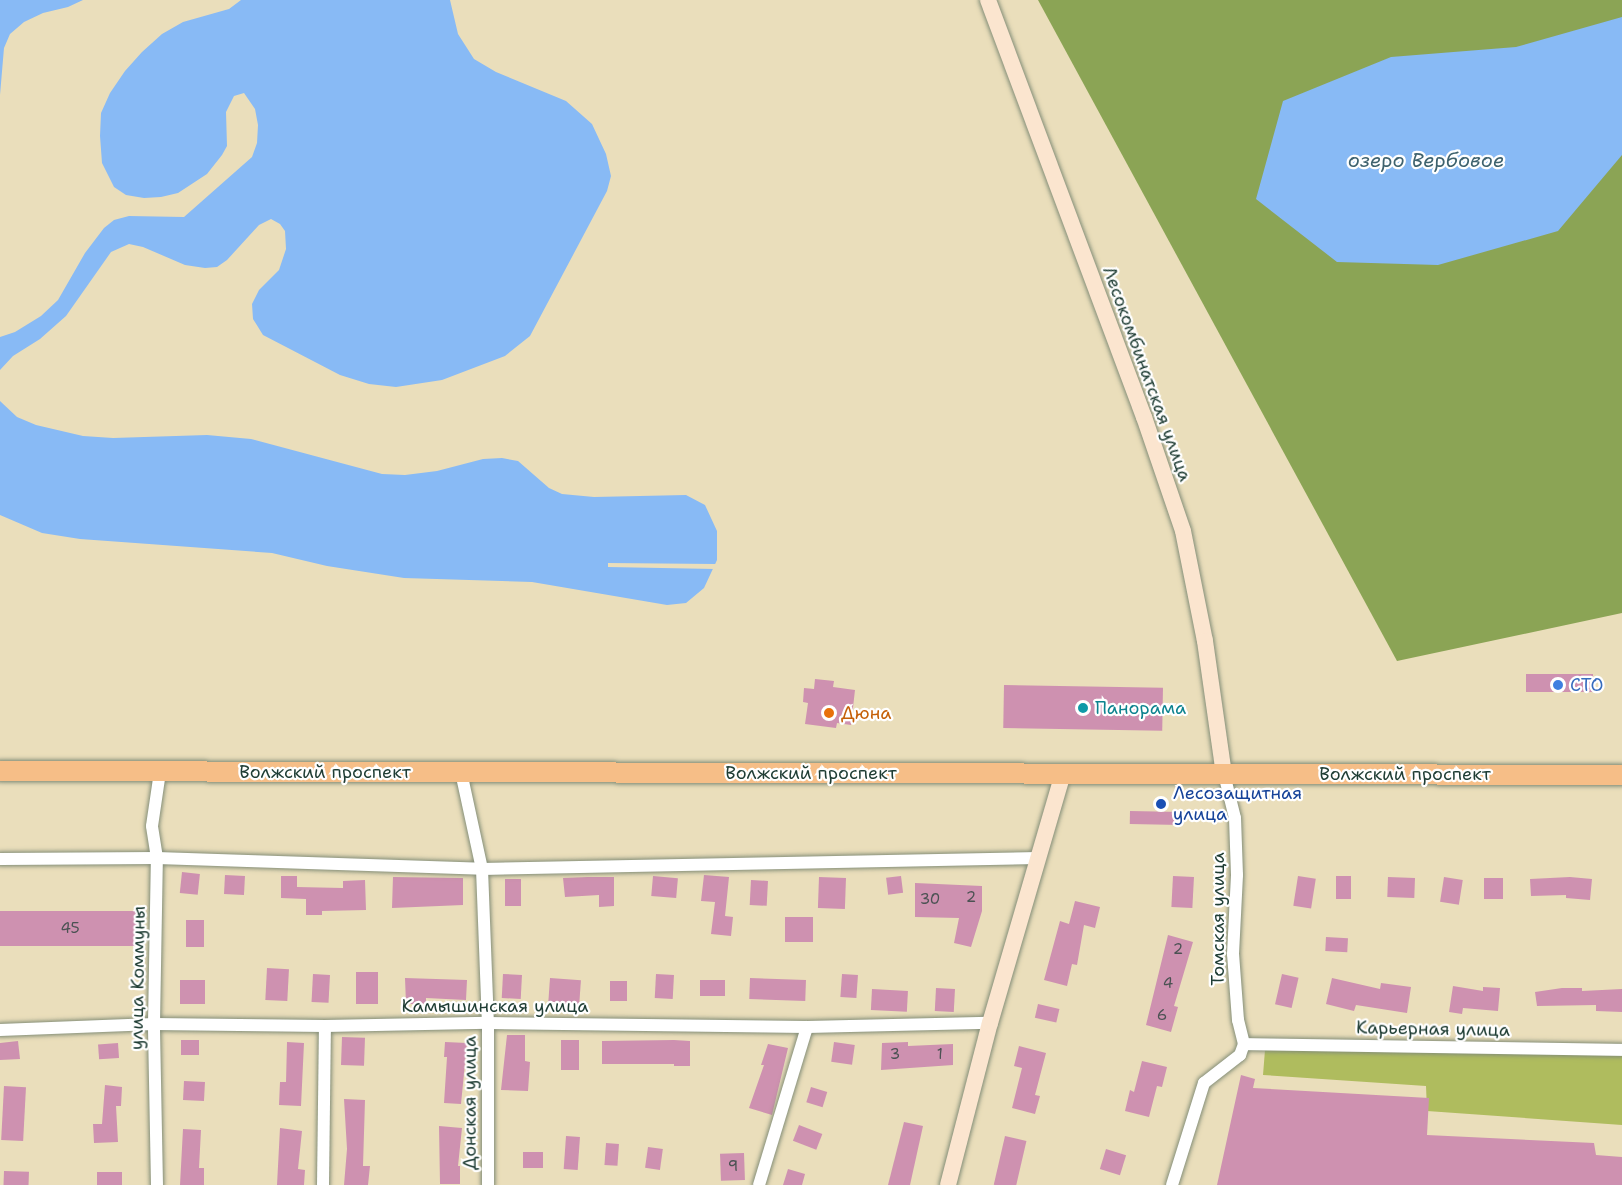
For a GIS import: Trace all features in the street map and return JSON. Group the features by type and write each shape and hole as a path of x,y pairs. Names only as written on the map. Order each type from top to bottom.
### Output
{"main road":[{"name":"Волжский проспект","path":"0,771 1622,775"}],"street":[{"name":"Лесокомбинатская улица","path":"988,0 1144,417 1183,531 1205,640 1224,774"},
{"name":"улица Коммуны","path":"157,1185 154,1024 158,858 152,826 160,772"},
{"name":"Донская улица","path":"461,772 482,869 488,1023 488,1185"},
{"path":"948,1185 990,1023 1063,773"},
{"name":"Томская улица","path":"1224,774 1235,818 1237,875 1233,954 1238,1020 1244,1044"},
{"path":"0,859 158,858 482,869 1038,858"},
{"name":"Камышинская улица","path":"0,1030 154,1024 325,1026 488,1023 807,1027 990,1023"},
{"path":"323,1185 325,1026"},
{"path":"759,1185 807,1027"},
{"path":"1172,1185 1204,1083 1240,1055 1244,1044"},
{"name":"Карьерная улица","path":"1244,1044 1622,1050"}],"green space":[{"path":"1038,0 1622,0 1622,613 1397,661"},
{"path":"1622,1046 1622,1125 1427,1111 1426,1086 1263,1075 1265,1050"}],"water":[{"path":"0,0 83,0 68,7 43,13 24,22 10,34 4,48 0,95"},
{"path":"241,0 450,0 458,34 474,59 496,72 566,101 592,124 606,154 611,176 607,191 530,336 505,356 442,380 396,387 369,384 340,375 263,335 253,319 252,304 259,290 279,270 286,249 285,231 280,224 271,219 259,225 227,260 217,267 185,265 143,247 129,244 111,252 66,316 40,339 13,356 0,370 0,337 15,332 41,316 58,300 85,253 104,228 114,220 129,216 184,217 252,157 257,143 258,125 255,109 244,93 234,96 226,112 227,146 222,155 207,174 178,193 144,198 126,195 114,187 102,163 100,136 101,113 110,93 142,52 162,34 183,22 229,9"},
{"name":"озеро Вербовое","path":"1622,17 1622,155 1558,231 1438,265 1337,262 1256,199 1283,101 1391,57 1516,47"},
{"path":"0,401 17,417 36,425 83,436 113,438 207,435 251,439 382,474 405,475 437,471 483,459 502,458 518,461 549,488 562,494 594,497 686,495 705,505 717,531 717,560 704,588 686,603 667,605 532,582 404,578 327,566 272,553 80,539 42,533 0,515"}],"pier":[{"path":"608,563 715,564 715,569 608,567"}],"building":[{"path":"1526,674 1593,674 1593,692 1526,692"},
{"name":"Дюна","path":"815,679 834,681 833,687 855,690 851,725 837,723 836,728 805,724 808,703 803,702 804,688 814,689"},
{"name":"Панорама","path":"1004,685 1163,688 1162,731 1003,728"},
{"path":"1130,811 1181,812 1181,825 1130,824"},
{"path":"182,872 200,874 198,895 180,893"},
{"path":"225,875 245,876 244,895 224,894"},
{"path":"704,875 729,877 725,916 733,917 731,936 711,934 715,902 701,901"},
{"path":"281,876 297,876 297,887 343,888 343,881 365,880 366,910 322,911 322,915 306,915 306,899 281,898"},
{"path":"653,876 678,878 676,898 651,896"},
{"path":"901,876 903,893 888,895 886,878"},
{"path":"1173,876 1194,877 1192,908 1171,907"},
{"path":"1298,876 1316,879 1311,908 1293,906"},
{"path":"1336,876 1351,876 1351,899 1336,899"},
{"path":"393,877 463,878 463,905 392,908"},
{"path":"614,877 614,906 599,907 599,895 565,897 563,878"},
{"path":"819,877 846,878 845,909 818,908"},
{"path":"1388,877 1415,878 1414,898 1387,897"},
{"path":"1444,877 1463,880 1459,905 1440,902"},
{"path":"1570,877 1592,879 1590,900 1566,898 1566,895 1531,896 1530,879"},
{"path":"1484,878 1503,878 1503,899 1484,899"},
{"path":"505,879 521,879 521,906 505,906"},
{"path":"751,880 768,881 767,906 750,905"},
{"path":"915,883 982,886 982,911 971,947 954,943 959,918 915,917"},
{"path":"1075,901 1100,907 1095,928 1084,925 1077,965 1072,964 1067,986 1044,980 1060,921 1069,924"},
{"path":"0,911 139,911 139,946 0,946"},
{"path":"785,917 813,917 813,942 785,942"},
{"path":"186,920 204,920 204,947 186,947"},
{"path":"1168,935 1193,942 1174,1006 1178,1007 1171,1032 1146,1025"},
{"path":"1326,937 1348,938 1347,952 1325,951"},
{"path":"267,968 289,969 287,1001 265,1000"},
{"path":"356,972 378,972 378,1004 356,1004"},
{"path":"313,974 330,975 329,1003 312,1002"},
{"path":"503,974 522,975 521,999 502,998"},
{"path":"656,974 674,975 673,999 655,998"},
{"path":"842,974 858,975 856,998 840,997"},
{"path":"1282,974 1299,978 1292,1008 1275,1004"},
{"path":"405,978 467,980 466,1000 426,998 426,1004 406,1004"},
{"path":"550,978 581,980 579,1005 548,1003"},
{"path":"750,978 806,980 805,1001 749,999"},
{"path":"1332,978 1380,989 1381,983 1411,987 1407,1013 1356,1005 1354,1011 1326,1004"},
{"path":"180,980 205,980 205,1004 180,1004"},
{"path":"700,980 725,980 725,996 700,996"},
{"path":"610,981 627,981 627,1001 610,1001"},
{"path":"1453,986 1483,991 1483,987 1500,988 1498,1011 1463,1008 1462,1014 1449,1012"},
{"path":"936,988 955,989 954,1012 935,1011"},
{"path":"1582,988 1582,991 1622,989 1622,1012 1596,1011 1596,1005 1537,1006 1535,992"},
{"path":"872,989 908,991 907,1012 871,1010"},
{"path":"1038,1004 1059,1009 1056,1023 1035,1018"},
{"path":"507,1035 525,1035 525,1061 530,1062 528,1091 501,1090"},
{"path":"342,1037 365,1038 364,1066 341,1065"},
{"path":"181,1040 199,1040 199,1055 181,1055"},
{"path":"561,1040 579,1040 579,1070 561,1070"},
{"path":"18,1041 20,1059 0,1060 0,1043"},
{"path":"602,1041 690,1041 690,1066 602,1064"},
{"path":"287,1042 304,1043 301,1106 279,1105 280,1082 286,1082"},
{"path":"445,1042 467,1043 461,1104 444,1103 447,1057 444,1057"},
{"path":"834,1042 855,1045 852,1065 831,1062"},
{"path":"908,1042 908,1046 953,1044 953,1065 881,1070 882,1043"},
{"path":"118,1043 119,1058 99,1059 98,1044"},
{"path":"768,1044 788,1048 772,1115 749,1108 764,1065 761,1065"},
{"path":"1019,1046 1046,1053 1035,1095 1040,1096 1035,1114 1012,1108 1022,1068 1014,1066"},
{"path":"1142,1061 1167,1067 1162,1087 1157,1086 1149,1117 1125,1111 1130,1090 1134,1092"},
{"path":"1241,1075 1255,1079 1253,1088 1429,1098 1427,1135 1594,1143 1596,1155 1622,1157 1622,1185 1217,1185"},
{"path":"184,1081 205,1082 204,1101 183,1100"},
{"path":"105,1085 122,1087 121,1106 116,1106 118,1142 94,1143 93,1124 102,1124"},
{"path":"4,1086 26,1087 23,1141 1,1140"},
{"path":"811,1087 827,1092 823,1107 806,1102"},
{"path":"344,1099 365,1100 363,1166 370,1166 368,1185 344,1185 347,1149"},
{"path":"904,1122 923,1126 910,1185 888,1185"},
{"path":"799,1125 822,1134 816,1150 793,1141"},
{"path":"439,1126 462,1128 458,1166 460,1166 460,1184 440,1184"},
{"path":"280,1128 302,1131 298,1169 305,1170 304,1185 277,1185"},
{"path":"183,1129 201,1130 199,1168 204,1168 204,1185 180,1185"},
{"path":"566,1136 580,1137 578,1170 564,1169"},
{"path":"1005,1136 1026,1141 1016,1185 994,1185"},
{"path":"606,1143 619,1144 617,1166 604,1165"},
{"path":"648,1147 663,1149 660,1170 645,1168"},
{"path":"1106,1149 1126,1155 1120,1175 1100,1169"},
{"path":"523,1152 543,1152 543,1168 523,1168"},
{"path":"744,1153 745,1180 721,1181 720,1154"},
{"path":"788,1169 805,1174 802,1185 783,1185"},
{"path":"4,1171 29,1172 29,1185 4,1185"},
{"path":"97,1172 122,1172 122,1185 97,1185"}],"place":[{"name":"СТО","path":"1558,685"},
{"name":"Панорама","path":"1083,708"},
{"name":"Дюна","path":"829,713"},
{"name":"Лесозащитная улица","path":"1161,804"}]}
